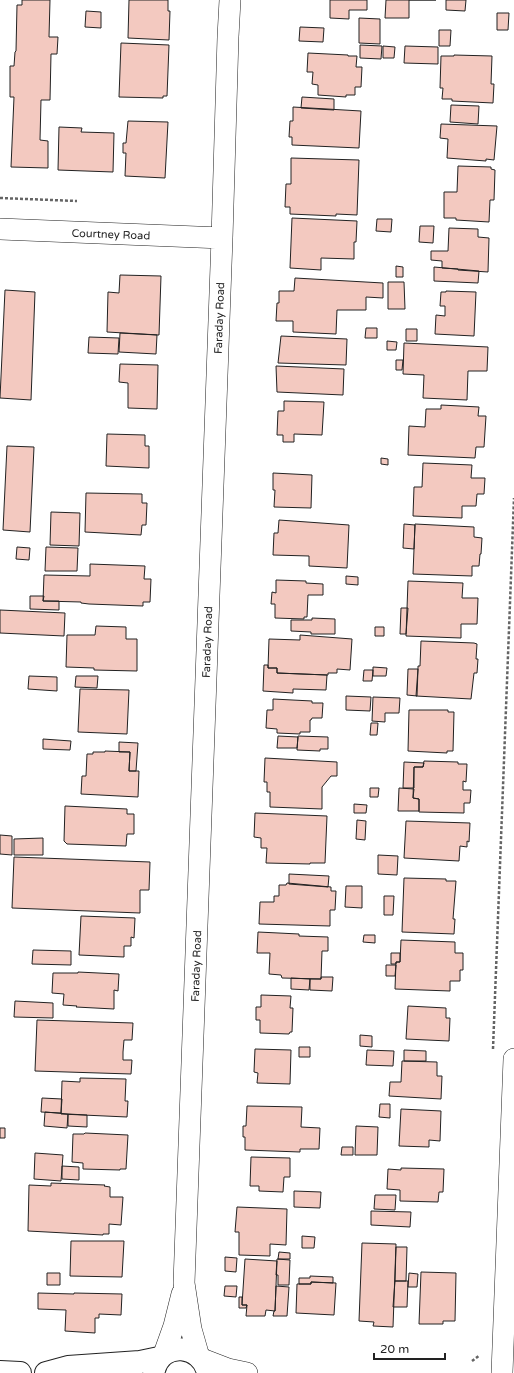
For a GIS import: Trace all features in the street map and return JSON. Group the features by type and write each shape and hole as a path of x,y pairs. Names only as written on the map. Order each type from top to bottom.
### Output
{"main road":[{"path":"46,1373 68,1367 159,1362 172,1350 182,1349 192,1351 203,1363"},
{"path":"0,1372 20,1373"}],"street":[{"name":"Faraday Road","path":"203,1363 191,1329 184,1284 230,0"},
{"name":"Courtney Road","path":"0,229 222,238"},
{"path":"502,1373 514,1059"},
{"name":"Faraday Road","path":"159,1362 174,1326 184,1284"},
{"path":"203,1363 247,1373"}],"path":[{"path":"0,198 77,201"},
{"path":"493,1053 514,498"},
{"path":"472,1361 482,1353"}],"building":[{"path":"22,0 50,0 49,37 58,37 57,54 51,54 50,100 41,100 40,140 48,141 48,168 11,167 14,97 10,97 10,66 14,66 16,51 17,5 22,5"},
{"path":"129,0 168,0 168,11 170,11 169,40 128,38"},
{"path":"330,0 367,0 367,10 349,10 349,19 330,18"},
{"path":"386,0 409,0 409,18 385,18"},
{"path":"446,0 466,0 465,11 446,10"},
{"path":"86,11 101,12 101,28 85,27"},
{"path":"497,13 509,13 508,30 497,30"},
{"path":"359,18 380,19 380,44 359,43"},
{"path":"300,27 324,28 323,42 299,41"},
{"path":"439,30 451,30 450,46 439,46"},
{"path":"121,43 169,45 167,96 163,96 163,98 119,97"},
{"path":"360,45 382,46 381,59 360,58"},
{"path":"383,46 395,47 394,58 383,58"},
{"path":"405,46 438,47 438,64 404,63"},
{"path":"308,53 357,56 356,67 362,67 361,87 355,87 355,95 346,95 346,97 318,95 318,85 312,84 313,72 307,72"},
{"path":"441,56 492,56 491,84 494,84 493,103 452,101 452,99 442,99 443,88 440,88"},
{"path":"302,97 334,99 334,110 301,108"},
{"path":"451,105 479,106 478,124 450,122"},
{"path":"293,107 361,111 359,148 292,145 292,137 289,137 290,121 293,121"},
{"path":"128,121 168,122 165,178 125,176 126,153 123,153 123,143 126,143"},
{"path":"441,124 497,126 494,160 486,159 486,161 447,158 448,139 440,138"},
{"path":"59,127 82,128 81,132 114,133 113,172 58,170"},
{"path":"291,158 359,160 357,215 336,214 336,216 290,214 290,207 285,207 286,184 291,184"},
{"path":"458,166 491,167 491,169 495,170 494,200 490,200 489,222 444,218 444,192 457,192"},
{"path":"292,218 357,221 356,242 354,242 354,259 321,258 321,270 290,268"},
{"path":"377,219 392,219 391,232 376,231"},
{"path":"420,226 434,226 433,243 419,242"},
{"path":"449,228 478,229 478,237 489,238 488,272 442,268 442,261 431,260 431,251 448,251"},
{"path":"396,266 403,267 403,277 396,277"},
{"path":"434,267 479,271 478,283 434,281"},
{"path":"120,275 161,276 159,335 107,332 108,292 119,293"},
{"path":"295,278 383,283 383,298 366,297 366,310 337,310 336,334 293,332 293,321 276,321 279,291 294,291"},
{"path":"388,282 404,282 405,309 388,309"},
{"path":"5,290 35,292 31,400 0,398"},
{"path":"441,292 476,292 474,336 435,334 436,315 445,316 445,306 440,306"},
{"path":"366,328 377,328 377,338 365,338"},
{"path":"406,329 417,329 417,341 406,341"},
{"path":"120,333 157,335 156,354 119,352"},
{"path":"281,336 347,339 346,365 278,363"},
{"path":"89,337 119,338 118,354 88,353"},
{"path":"387,341 397,342 396,350 387,350"},
{"path":"404,343 488,347 487,371 468,371 467,400 423,398 424,375 403,374"},
{"path":"396,360 403,360 402,370 396,370"},
{"path":"120,364 158,365 157,409 128,408 128,383 119,382"},
{"path":"276,366 344,369 343,395 277,392"},
{"path":"284,401 324,402 322,435 294,434 294,442 283,442 283,435 277,435 278,411 284,411"},
{"path":"441,405 479,407 478,416 486,416 484,447 476,447 475,458 408,455 409,426 425,427 426,409 441,409"},
{"path":"107,434 145,435 145,446 149,446 149,468 106,466"},
{"path":"7,446 34,447 30,532 3,530"},
{"path":"381,458 388,459 388,465 381,464"},
{"path":"423,463 472,465 471,478 485,478 484,494 477,494 476,506 462,506 462,518 413,516 414,487 422,487"},
{"path":"273,473 312,475 311,508 274,507 275,490 273,490"},
{"path":"86,493 142,494 142,503 147,503 146,525 142,525 141,535 85,532"},
{"path":"51,512 80,513 79,546 50,545"},
{"path":"279,520 349,525 347,568 309,566 309,556 273,555 274,533 278,533"},
{"path":"404,524 415,525 414,549 403,548"},
{"path":"415,524 474,527 474,537 482,538 479,566 472,566 472,576 413,574"},
{"path":"17,547 30,548 29,560 16,559"},
{"path":"46,547 78,548 77,571 45,571"},
{"path":"90,564 145,566 144,579 151,579 150,602 143,602 143,606 43,601 44,575 90,576"},
{"path":"346,576 358,577 358,585 346,584"},
{"path":"276,580 306,581 306,583 323,584 323,595 308,595 307,617 304,617 304,619 275,618 275,604 271,604 272,592 276,593"},
{"path":"408,581 463,583 462,598 478,598 477,624 461,624 461,638 406,636"},
{"path":"30,596 44,596 43,601 59,601 59,610 30,609"},
{"path":"401,608 408,608 406,634 400,634"},
{"path":"0,610 65,613 64,636 0,633"},
{"path":"312,618 335,619 335,634 311,634 311,632 291,631 291,620 312,620"},
{"path":"96,626 126,627 126,639 137,639 137,671 94,670 94,668 66,667 67,635 95,635"},
{"path":"375,627 384,627 384,636 375,636"},
{"path":"300,635 352,639 350,670 337,669 337,673 328,673 327,675 277,673 277,668 268,668 269,639 300,640"},
{"path":"421,641 477,644 477,673 474,673 471,699 416,696 418,666 420,666"},
{"path":"264,665 268,665 268,668 277,668 277,673 327,675 326,690 293,689 293,693 263,691"},
{"path":"373,667 387,668 386,676 373,676"},
{"path":"408,669 418,669 417,696 407,695"},
{"path":"364,670 373,670 372,681 363,681"},
{"path":"29,676 57,677 57,691 28,689"},
{"path":"76,676 98,676 97,688 75,687"},
{"path":"80,689 129,690 127,734 78,732"},
{"path":"346,696 371,697 370,711 346,710"},
{"path":"373,697 400,698 399,713 385,713 385,722 372,721"},
{"path":"273,699 323,703 322,718 312,718 310,720 310,732 300,732 300,734 277,733 277,729 266,728 267,710 273,710"},
{"path":"409,710 448,710 448,712 454,712 453,751 447,751 447,753 408,751"},
{"path":"371,723 378,723 377,735 370,735"},
{"path":"278,736 298,737 297,748 277,748"},
{"path":"298,736 328,737 328,749 320,749 320,751 297,750"},
{"path":"43,739 71,741 70,750 43,749"},
{"path":"119,742 138,743 136,771 129,771 130,752 119,752"},
{"path":"105,751 130,752 129,771 139,771 138,797 81,794 82,776 86,776 87,754"},
{"path":"265,758 337,762 337,776 331,776 322,787 322,809 270,807 270,792 267,792 267,782 264,782"},
{"path":"424,761 458,762 458,764 467,764 466,782 463,781 463,790 471,790 470,803 464,803 464,813 419,812 419,799 413,798 414,767 423,767"},
{"path":"404,762 424,763 423,767 414,767 414,788 403,788"},
{"path":"370,788 379,788 378,797 370,797"},
{"path":"399,788 414,789 413,798 419,799 419,811 398,811"},
{"path":"354,804 367,805 366,813 354,813"},
{"path":"65,806 127,809 127,814 134,814 134,834 127,834 126,846 67,844 64,841"},
{"path":"255,813 327,816 325,863 266,863 267,848 261,848 261,838 254,837"},
{"path":"357,820 366,821 365,840 356,839"},
{"path":"406,821 470,823 469,842 467,841 467,847 460,846 459,861 404,858"},
{"path":"0,835 12,836 12,855 0,854"},
{"path":"43,838 43,855 14,855 14,839"},
{"path":"378,855 398,856 397,875 378,874"},
{"path":"14,857 150,862 149,890 140,890 140,913 12,908"},
{"path":"289,874 329,876 328,887 289,884"},
{"path":"404,878 446,879 446,881 456,881 453,919 455,919 454,934 402,932"},
{"path":"287,883 331,887 331,891 336,891 335,910 330,910 330,926 259,924 260,902 274,902 274,896 279,896 279,885 286,885"},
{"path":"346,886 362,886 362,908 345,907"},
{"path":"384,896 394,896 393,915 384,915"},
{"path":"81,916 135,918 134,938 131,937 131,946 124,946 124,957 79,955"},
{"path":"258,932 328,937 328,951 322,951 321,979 282,978 281,975 269,974 270,953 257,953"},
{"path":"364,935 375,935 375,943 363,942"},
{"path":"401,940 455,942 455,953 463,953 463,970 460,970 460,981 450,981 450,991 395,989 396,962 400,962"},
{"path":"33,950 71,951 71,965 32,964"},
{"path":"391,953 400,953 400,962 391,964"},
{"path":"386,965 396,965 395,976 386,976"},
{"path":"78,972 119,974 118,991 114,990 114,1009 63,1005 64,994 52,993 53,973"},
{"path":"321,977 333,977 332,991 310,990 310,979 321,979"},
{"path":"291,978 310,979 309,990 291,989"},
{"path":"261,995 291,996 290,1008 293,1008 292,1032 289,1034 260,1033 260,1020 256,1020 256,1007 261,1007"},
{"path":"15,1001 53,1003 53,1018 14,1017"},
{"path":"408,1006 446,1008 446,1018 450,1018 449,1041 406,1039"},
{"path":"37,1020 133,1023 132,1040 124,1040 123,1052 123,1060 132,1060 131,1074 35,1071"},
{"path":"360,1035 372,1036 372,1047 360,1046"},
{"path":"299,1047 310,1047 310,1057 299,1057"},
{"path":"255,1049 291,1050 290,1084 257,1083 258,1073 254,1072"},
{"path":"367,1050 394,1051 393,1066 366,1065"},
{"path":"404,1050 426,1051 426,1061 404,1061"},
{"path":"402,1061 437,1062 437,1076 442,1076 441,1099 389,1096 390,1082 401,1082"},
{"path":"80,1078 126,1079 125,1101 128,1101 127,1117 61,1114 62,1081 80,1082"},
{"path":"42,1098 62,1099 61,1113 41,1112"},
{"path":"380,1104 390,1104 390,1118 379,1117"},
{"path":"247,1106 302,1107 301,1127 320,1128 319,1149 300,1149 300,1152 245,1150 243,1126 246,1126"},
{"path":"401,1109 441,1111 440,1141 429,1140 429,1147 399,1146"},
{"path":"45,1112 68,1114 67,1128 44,1126"},
{"path":"68,1114 87,1115 87,1127 68,1126"},
{"path":"356,1126 378,1127 377,1155 355,1155"},
{"path":"0,1128 5,1128 5,1138 0,1138"},
{"path":"85,1133 128,1135 126,1169 83,1169 83,1163 72,1162 73,1134"},
{"path":"342,1147 353,1147 353,1155 341,1155"},
{"path":"35,1153 63,1155 61,1181 34,1179"},
{"path":"251,1157 290,1158 290,1177 284,1177 283,1192 259,1191 259,1186 250,1186"},
{"path":"62,1166 79,1167 79,1180 62,1179"},
{"path":"401,1168 444,1169 443,1192 439,1192 438,1202 400,1201 400,1190 387,1189 388,1169 401,1170"},
{"path":"51,1183 105,1185 104,1186 110,1187 110,1197 123,1197 121,1225 109,1224 109,1234 103,1235 28,1231 29,1185 51,1186"},
{"path":"294,1191 321,1192 320,1208 294,1207"},
{"path":"375,1195 396,1195 395,1210 374,1209"},
{"path":"237,1207 287,1209 286,1245 270,1244 270,1256 239,1255 239,1232 235,1232"},
{"path":"371,1211 411,1212 410,1227 371,1225"},
{"path":"302,1236 315,1237 314,1248 302,1248"},
{"path":"71,1241 124,1241 122,1277 70,1276"},
{"path":"362,1243 396,1244 393,1327 373,1326 374,1322 359,1321"},
{"path":"396,1247 407,1247 406,1281 395,1281"},
{"path":"279,1252 290,1253 290,1259 278,1259"},
{"path":"225,1257 237,1258 236,1272 225,1271"},
{"path":"245,1259 277,1261 275,1311 266,1310 265,1316 246,1316 247,1305 242,1305"},
{"path":"277,1259 290,1260 289,1285 278,1285 278,1275 276,1275"},
{"path":"421,1272 456,1273 455,1321 443,1321 443,1324 419,1324"},
{"path":"47,1273 60,1273 60,1285 47,1285"},
{"path":"409,1273 418,1274 417,1287 408,1287"},
{"path":"310,1276 333,1277 333,1283 311,1282 311,1284 299,1284 299,1278 310,1278"},
{"path":"395,1281 408,1281 407,1307 393,1307"},
{"path":"311,1282 336,1283 334,1315 296,1313 297,1284 311,1284"},
{"path":"225,1286 237,1286 236,1297 224,1296"},
{"path":"276,1286 289,1287 287,1316 273,1316 275,1311"},
{"path":"38,1293 122,1294 121,1315 99,1314 99,1318 95,1318 95,1333 65,1331 66,1310 38,1309"},
{"path":"239,1297 242,1297 242,1305 247,1305 246,1308 239,1308"}]}
